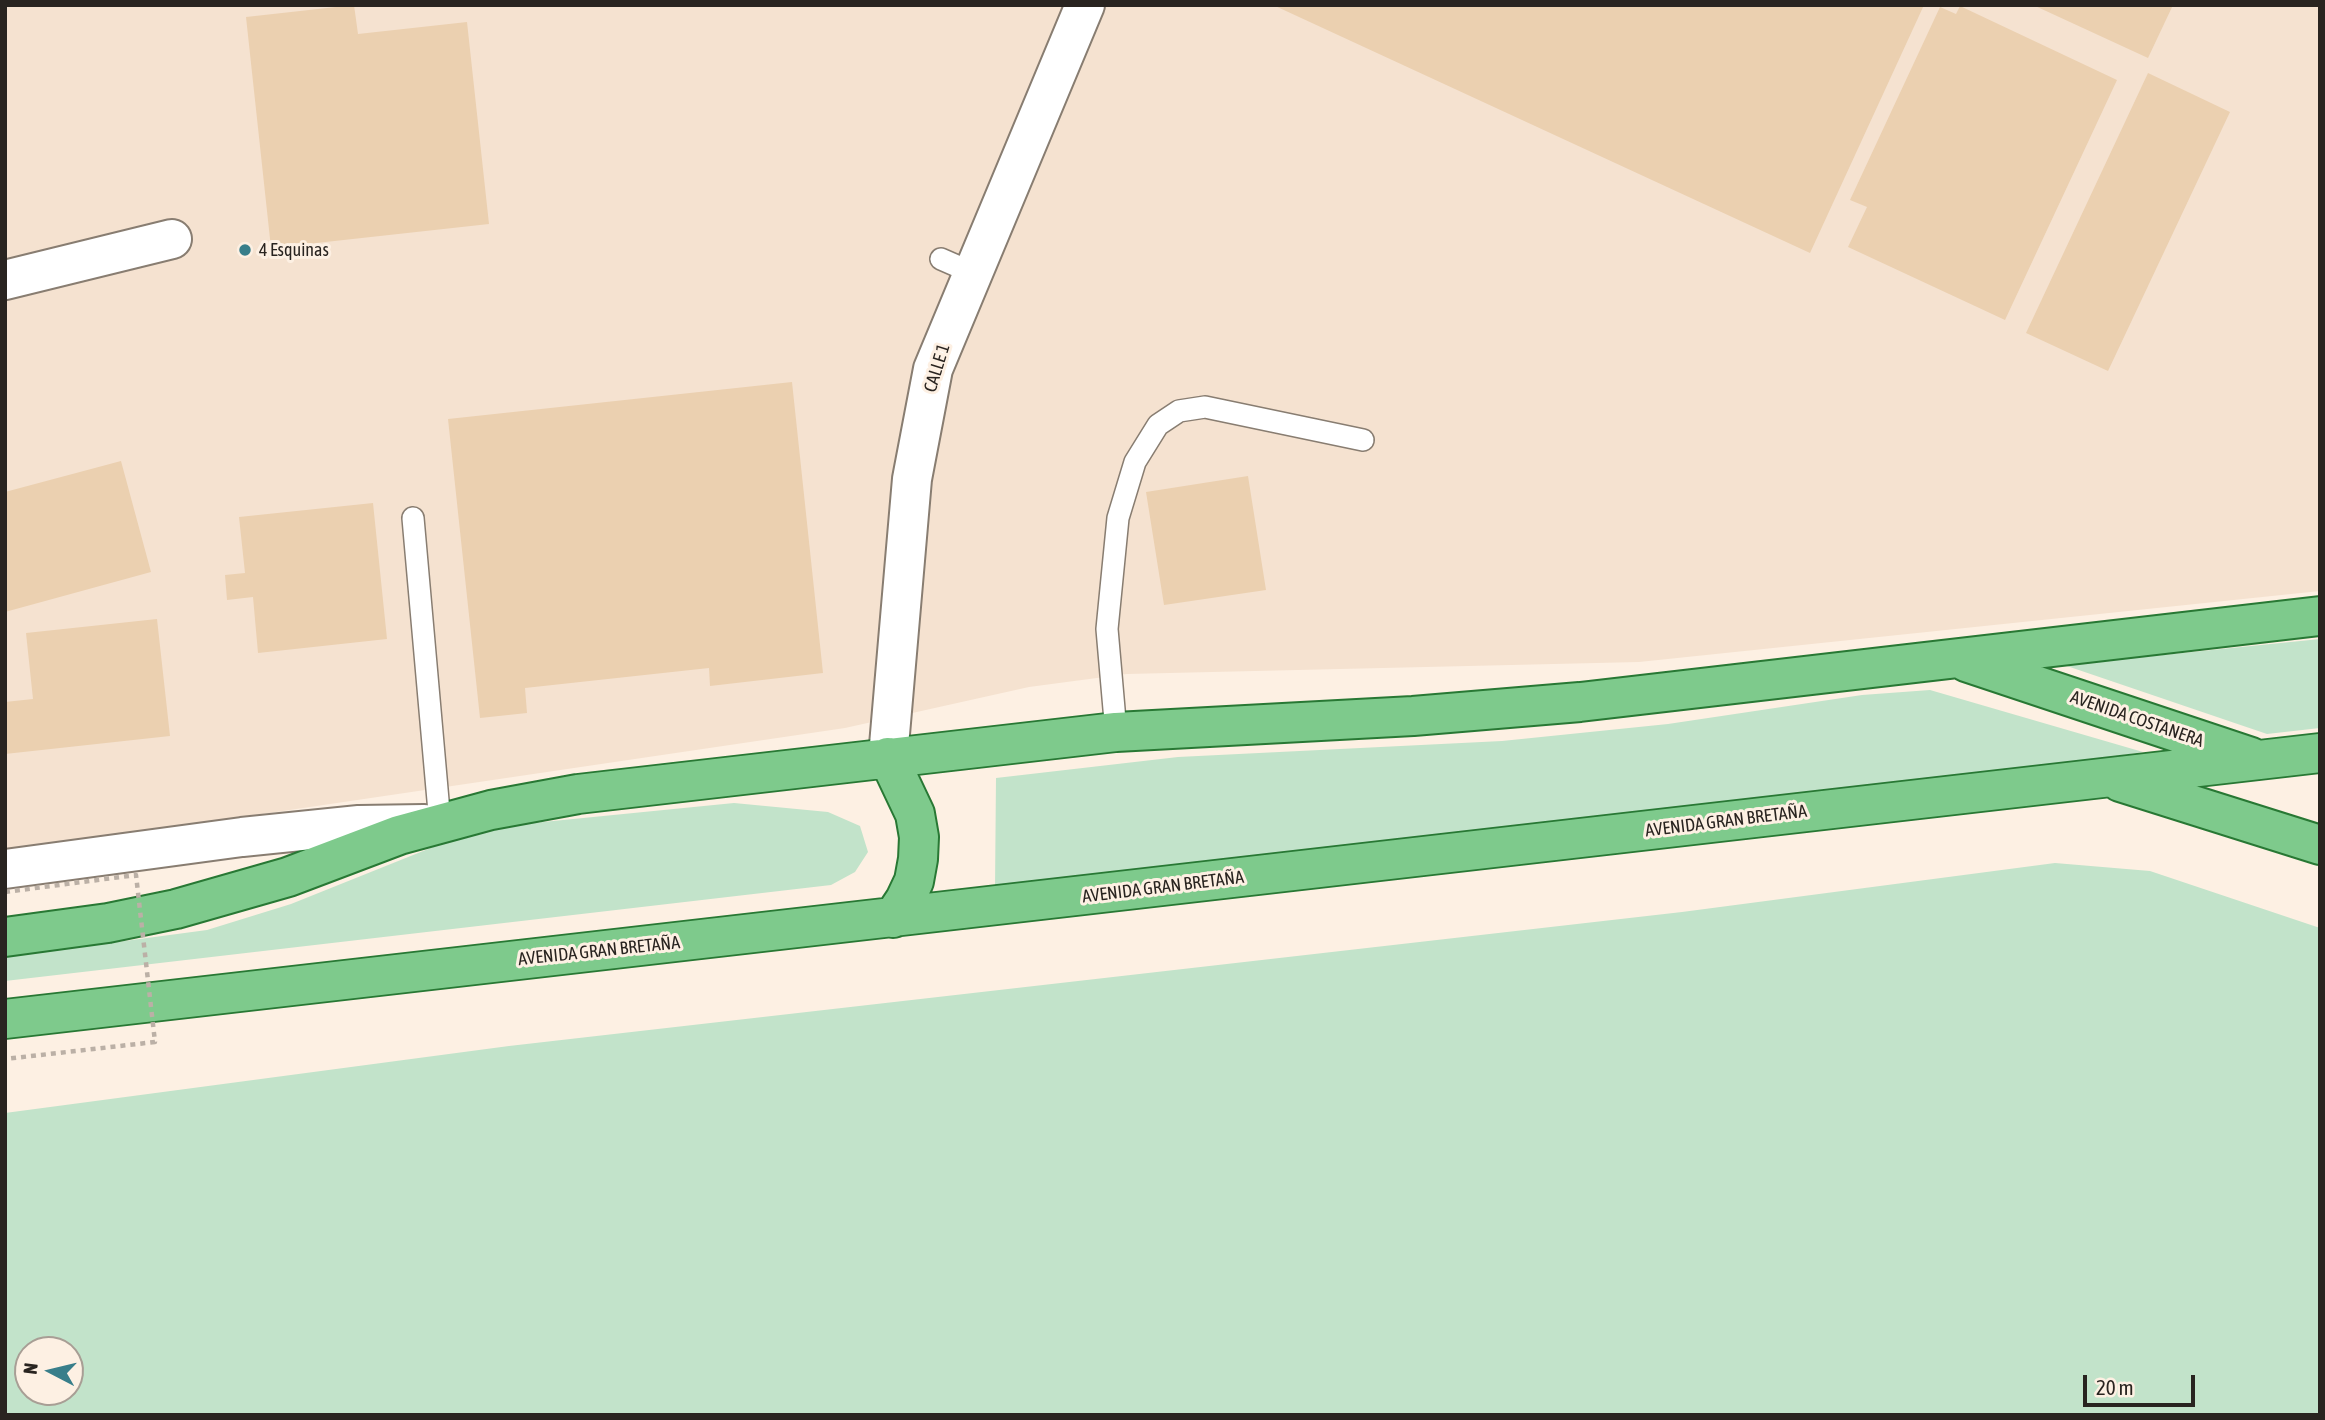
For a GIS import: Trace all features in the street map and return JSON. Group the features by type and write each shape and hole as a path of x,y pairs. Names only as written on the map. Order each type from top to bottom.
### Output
{"main road":[{"path":"5,937 108,923 176,909 288,877 360,848 440,823 578,794 1116,732 1413,716 1566,704 2320,616"},
{"name":"AVENIDA COSTANERA","path":"1955,658 2320,779"},
{"name":"AVENIDA GRAN BRETAÑA","path":"5,1018 2320,753"},
{"path":"888,757 915,814 919,837 914,881 892,918"},
{"path":"2105,777 2320,845"}],"street":[{"name":"CALLE 1","path":"888,757 912,479 933,369 957,266 1085,5"},
{"path":"5,280 172,239"},
{"path":"5,869 242,836 359,825 440,823"}],"lane":[{"path":"1116,732 1107,629 1118,518 1135,462 1158,425 1178,411 1205,407 1363,440"},
{"path":"413,517 440,823"}],"path":[{"path":"5,892 136,875 155,1042 5,1059"}],"shaded area":[{"path":"5,5 2320,5 2320,591 1639,662 1127,674 1029,687 845,728 5,852"}],"green space":[{"path":"2320,639 2320,728 2267,734 2064,665"},
{"path":"1930,690 2143,752 2078,762 995,888 996,778 1178,757 1502,741 1668,724 1862,695"},
{"path":"734,803 828,812 860,826 868,852 855,872 831,885 5,981 5,957 207,930 291,904 468,833 533,823"},
{"path":"2055,863 2150,871 2320,928 2320,1415 5,1415 5,1113 509,1046 1682,912"}],"building":[{"path":"354,5 358,34 467,22 489,224 271,248 246,17"},
{"path":"1273,5 1924,5 1810,253"},
{"path":"2033,5 2173,5 2148,58"},
{"path":"1960,6 2117,80 2005,320 1848,247 1867,207 1850,200 1940,7 1956,14"},
{"path":"2148,73 2230,112 2108,371 2026,333"},
{"path":"792,382 823,673 710,686 709,668 525,688 527,713 480,718 448,419"},
{"path":"121,461 151,572 5,612 5,492"},
{"path":"1248,476 1266,590 1164,605 1146,492"},
{"path":"373,503 387,639 258,653 253,597 227,600 225,575 245,573 239,517"},
{"path":"157,619 170,736 5,754 5,702 33,699 26,633"}],"place":[{"name":"4 Esquinas","path":"245,250"}]}
